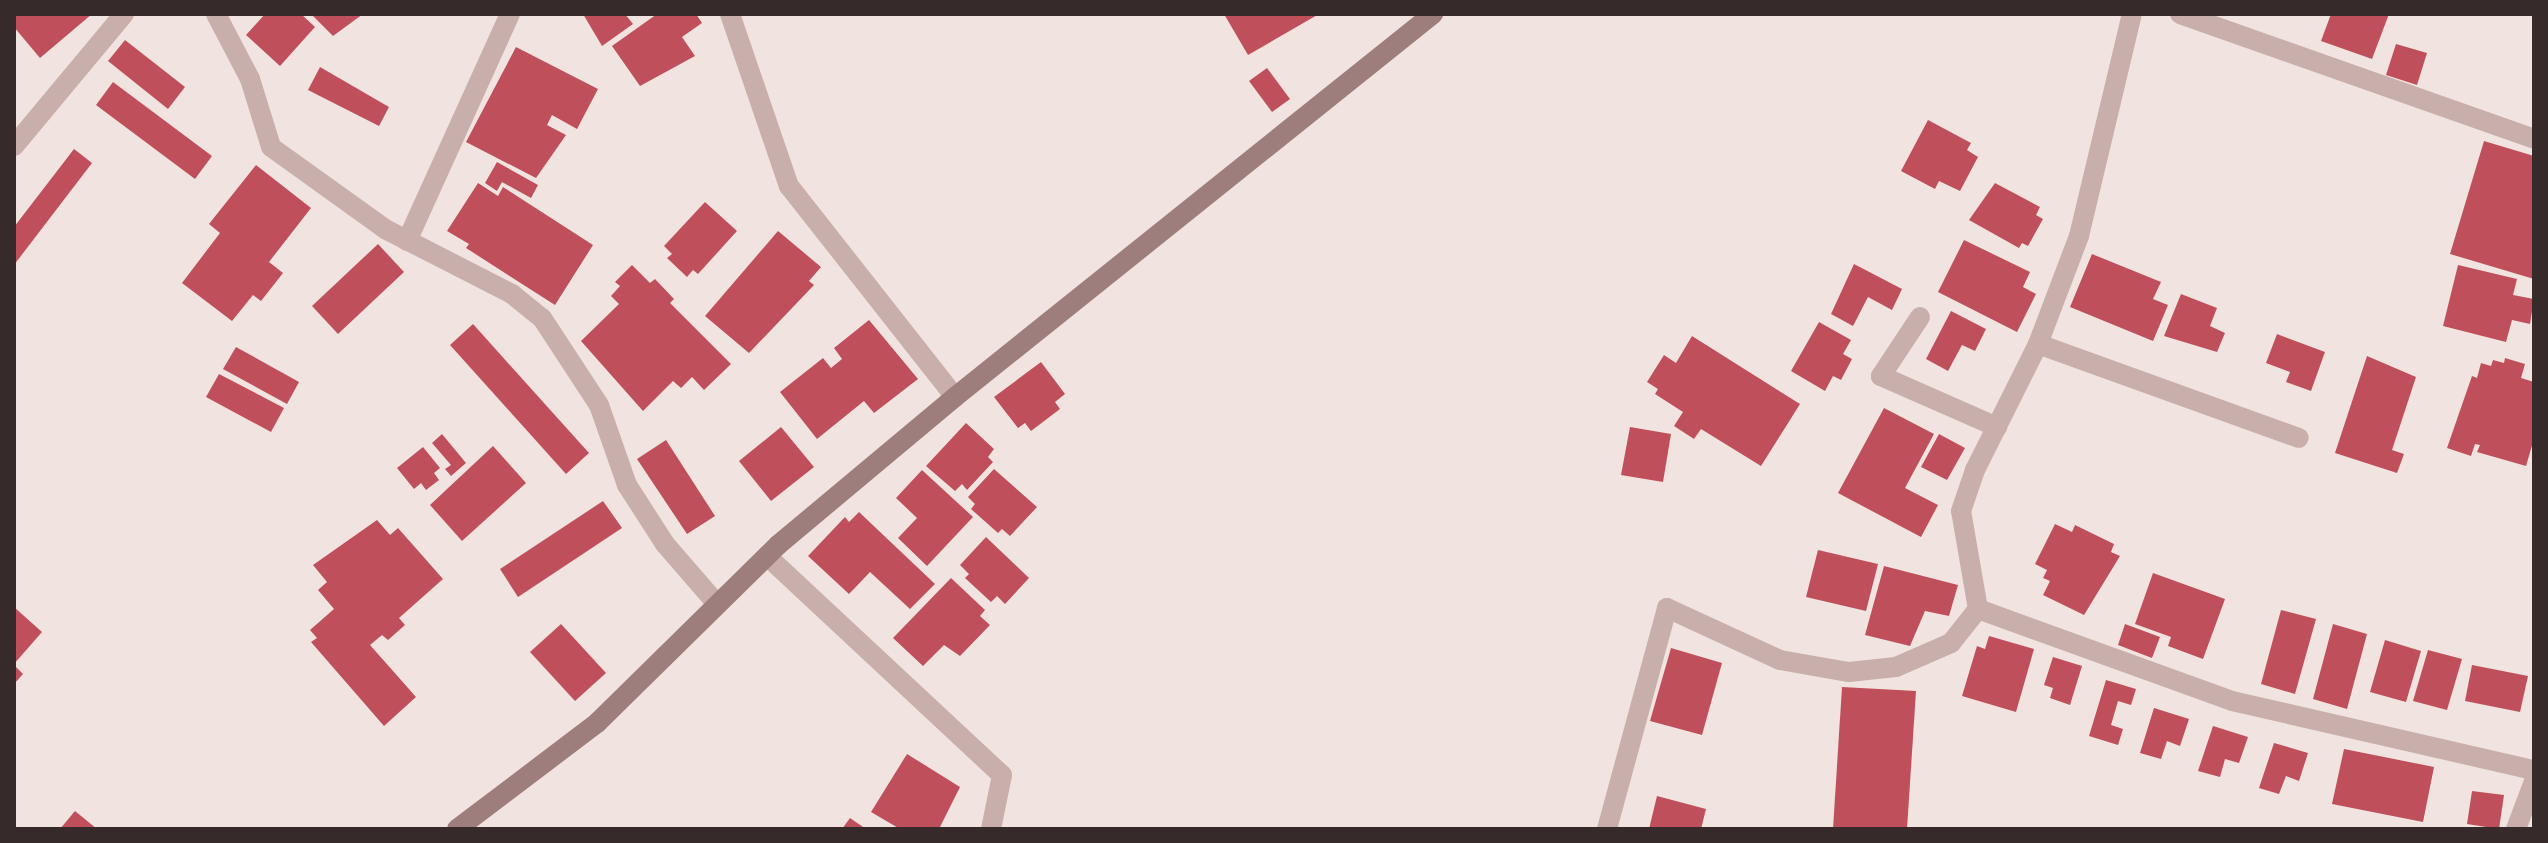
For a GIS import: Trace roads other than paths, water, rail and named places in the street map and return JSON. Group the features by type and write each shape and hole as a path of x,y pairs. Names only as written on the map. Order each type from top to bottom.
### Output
{"street":[{"path":"14,146 124,14"},
{"path":"407,241 510,14"},
{"path":"730,14 789,186 955,397"},
{"path":"457,829 597,723 767,556 955,397 1433,14"},
{"path":"1607,829 1667,608 1780,660 1849,672 1896,667 1951,643 1978,609 1961,511 1997,427 2038,344 2079,236 2132,14"},
{"path":"2180,14 2534,139"},
{"path":"218,15 250,79 271,147 407,241 512,294 542,318 599,405 627,485 665,544 717,604"},
{"path":"1920,317 1881,376 1997,427"},
{"path":"2038,344 2299,438"},
{"path":"767,556 1002,775 991,829"},
{"path":"1978,609 2232,701 2534,770"},
{"path":"2516,829 2534,781"}]}
